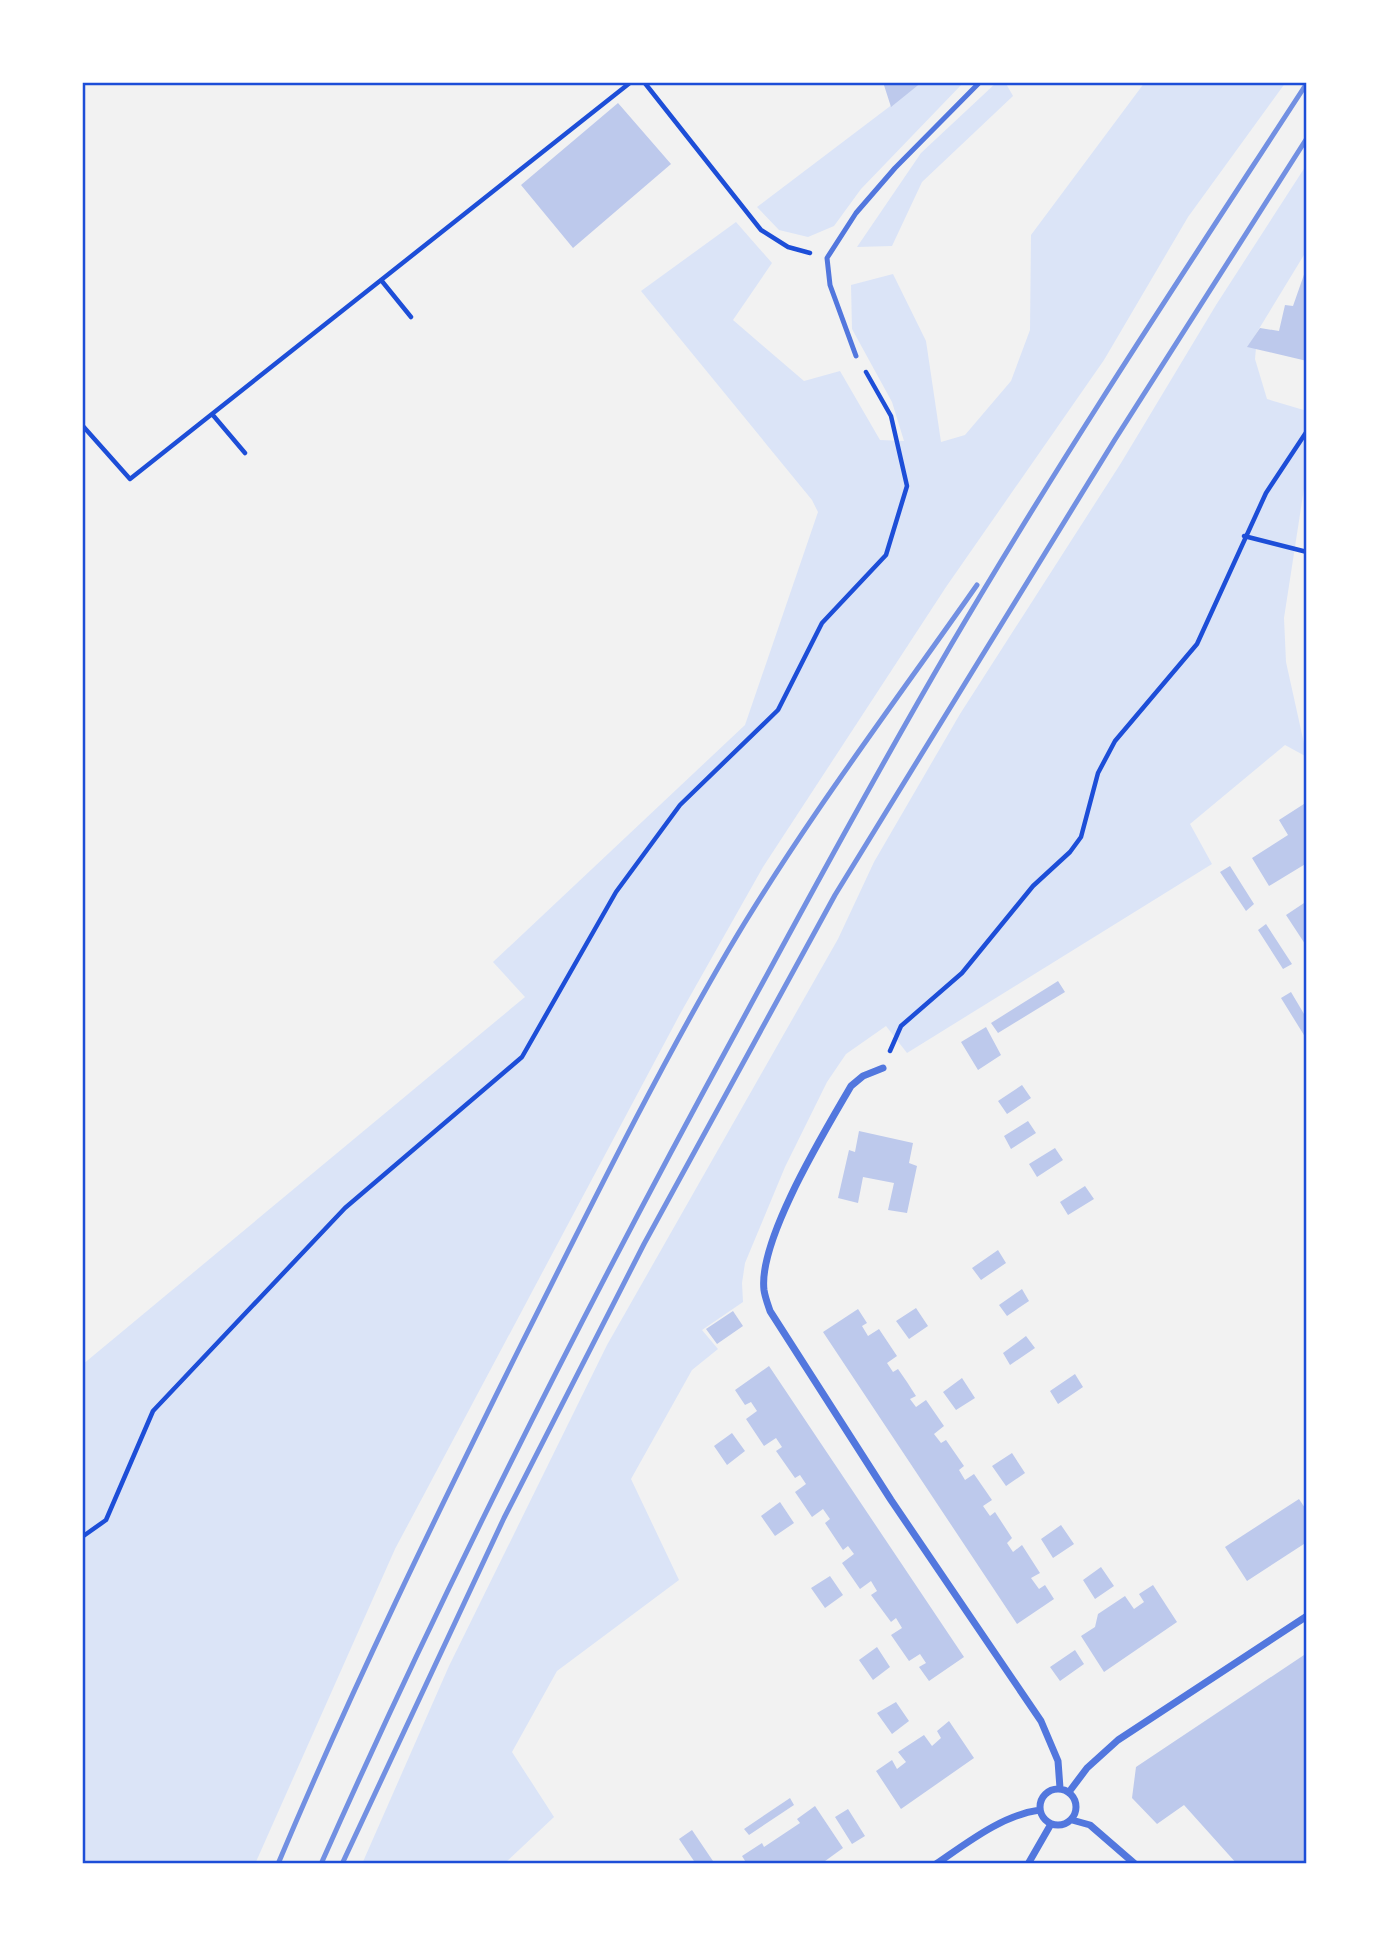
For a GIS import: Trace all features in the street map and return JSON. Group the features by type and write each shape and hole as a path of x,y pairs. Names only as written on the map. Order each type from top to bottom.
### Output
{"street":[{"path":"883,1068 863,1076 850,1086 803,1170 773,1242 765,1268 764,1290 770,1311 876,1477 1041,1721 1058,1761 1060,1788"},
{"path":"1069,1791 1087,1768 1118,1740 1307,1616"},
{"path":"1040,1810 1043,1797 1060,1788 1069,1791 1077,1805 1072,1820"},
{"path":"1040,1810 1051,1824 1062,1825 1072,1820 1090,1825 1135,1864"},
{"path":"936,1864 981,1833 1030,1811 1040,1810"},
{"path":"1028,1864 1051,1824"}],"lane":[{"path":"856,356 830,285 827,258 856,213 895,168 980,82"}],"path":[{"path":"82,425 130,479 631,82"},
{"path":"644,82 761,230 788,247 827,258"},
{"path":"381,280 411,317"},
{"path":"82,1537 106,1520 153,1411 345,1208 522,1057 616,892 681,805 778,710 822,623 886,555 907,486 891,416 856,356"},
{"path":"212,414 245,453"},
{"path":"883,1068 901,1026 962,973 1033,886 1070,852 1081,837 1098,773 1115,741 1196,644 1266,493 1307,431"},
{"path":"1244,536 1307,552"}],"shaded area":[{"path":"922,82 964,82 861,189 834,226 808,237 779,230 757,207"},
{"path":"997,82 1005,82 1013,96 922,182 892,246 857,247 921,153"},
{"path":"1145,82 1286,82 1188,217 1104,360 946,587 763,867 680,1014 395,1549 255,1864 82,1864 82,1365 525,997 493,962 745,725 818,512 812,500 641,291 736,222 772,263 733,320 804,381 840,371 880,440 904,441 892,402 852,329 851,285 893,274 926,341 941,442 965,435 1011,381 1030,330 1031,235"},
{"path":"1307,164 1307,250 1248,347 1256,348 1255,359 1267,399 1307,411 1307,469 1284,618 1286,662 1307,757 1285,745 1190,824 1212,864 907,1053 886,1026 846,1054 827,1082 785,1167 745,1263 743,1302 702,1330 718,1349 692,1370 631,1479 679,1580 557,1671 512,1752 554,1817 504,1864 362,1864 449,1666 607,1345 838,939 874,862 960,714 1121,463 1216,305"}],"building":[{"path":"883,82 922,82 891,107"},
{"path":"618,103 671,164 573,248 521,185"},
{"path":"1307,266 1307,361 1247,347 1260,328 1279,331 1285,305 1293,306"},
{"path":"1307,802 1307,863 1269,886 1252,858 1288,835 1279,820"},
{"path":"1230,866 1254,904 1246,911 1220,872"},
{"path":"1307,901 1307,947 1286,915"},
{"path":"1266,924 1292,964 1283,969 1258,930"},
{"path":"1058,981 1065,992 998,1033 991,1023"},
{"path":"1291,992 1307,1019 1307,1040 1281,998"},
{"path":"986,1027 1001,1055 978,1070 961,1042"},
{"path":"1022,1085 1031,1098 1007,1114 998,1101"},
{"path":"1028,1121 1036,1133 1011,1149 1004,1136"},
{"path":"859,1131 913,1143 909,1163 917,1166 907,1213 888,1210 894,1183 863,1177 858,1203 838,1198 849,1150 855,1152"},
{"path":"1055,1148 1063,1160 1037,1177 1029,1164"},
{"path":"1085,1186 1094,1199 1068,1215 1060,1202"},
{"path":"998,1250 1006,1263 981,1280 972,1268"},
{"path":"1022,1289 1029,1301 1007,1316 999,1305"},
{"path":"916,1308 928,1326 909,1339 896,1321"},
{"path":"858,1309 867,1323 862,1326 868,1336 879,1329 897,1356 887,1363 893,1372 898,1369 916,1396 910,1399 916,1407 926,1400 944,1426 934,1434 941,1443 946,1440 964,1466 959,1470 965,1480 974,1474 992,1500 983,1506 990,1516 995,1512 1012,1538 1007,1543 1013,1552 1022,1545 1040,1573 1031,1578 1039,1589 1045,1585 1054,1599 1017,1624 823,1332"},
{"path":"733,1311 743,1326 717,1344 706,1329"},
{"path":"1026,1336 1035,1348 1010,1365 1003,1353"},
{"path":"769,1366 964,1657 929,1681 919,1667 926,1663 920,1654 909,1661 891,1635 902,1628 896,1618 891,1622 871,1595 877,1591 871,1581 860,1589 842,1563 854,1554 848,1546 843,1550 825,1523 830,1519 823,1509 812,1517 795,1492 806,1484 800,1475 795,1478 776,1451 782,1447 776,1438 764,1446 746,1419 757,1411 751,1402 745,1405 735,1390"},
{"path":"1075,1374 1083,1387 1058,1404 1050,1391"},
{"path":"962,1378 975,1398 956,1410 943,1392"},
{"path":"732,1433 745,1451 727,1465 714,1446"},
{"path":"1012,1453 1025,1473 1006,1486 992,1466"},
{"path":"1299,1499 1307,1511 1307,1542 1247,1581 1225,1547"},
{"path":"780,1502 794,1523 775,1536 761,1516"},
{"path":"1061,1525 1074,1544 1053,1558 1041,1539"},
{"path":"1101,1567 1114,1586 1095,1599 1083,1580"},
{"path":"830,1576 843,1595 825,1608 811,1588"},
{"path":"1153,1585 1177,1622 1104,1672 1081,1636 1095,1627 1098,1614 1125,1596 1134,1609 1144,1602 1139,1594"},
{"path":"877,1647 890,1667 873,1680 859,1660"},
{"path":"1075,1650 1084,1664 1060,1681 1050,1667"},
{"path":"1307,1653 1307,1864 1237,1864 1184,1805 1157,1824 1132,1798 1136,1767"},
{"path":"896,1702 909,1721 892,1734 877,1713"},
{"path":"949,1721 974,1758 901,1809 876,1771 892,1760 897,1769 906,1762 898,1752 924,1735 932,1746 941,1738 937,1731"},
{"path":"790,1798 794,1805 749,1835 744,1829"},
{"path":"815,1806 843,1848 821,1864 747,1864 742,1856 762,1843 764,1847 800,1823 797,1819"},
{"path":"848,1809 865,1836 852,1844 835,1817"},
{"path":"692,1830 715,1864 696,1864 679,1839"}],"railway":[{"path":"321,1864 418,1652 520,1443 682,1133 842,837 951,645 1037,503 1307,83"},
{"path":"342,1864 504,1518 644,1244 835,895 1114,441 1307,138"},
{"path":"278,1864 335,1733 426,1538 571,1245 674,1046 729,949 788,855 977,585"}]}
